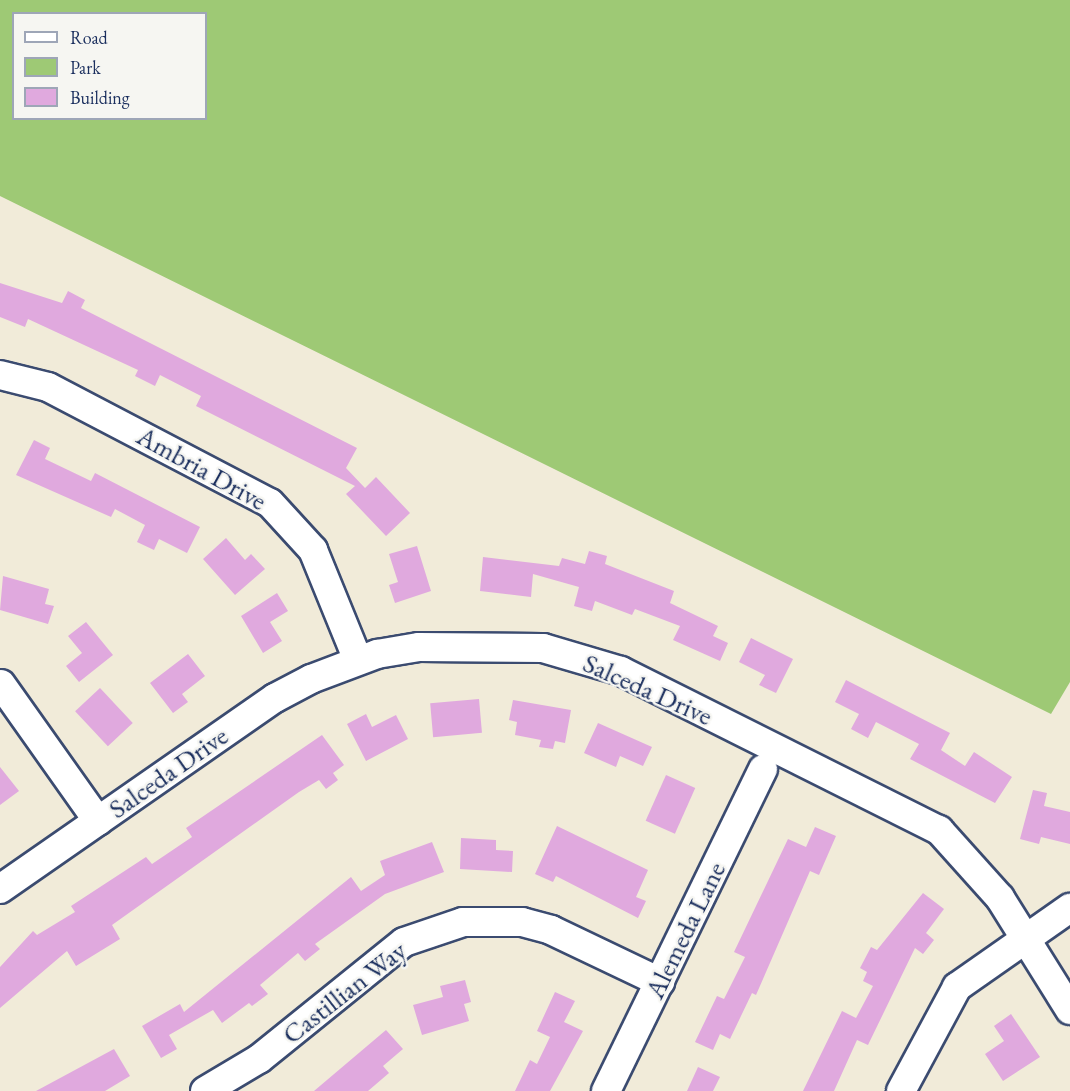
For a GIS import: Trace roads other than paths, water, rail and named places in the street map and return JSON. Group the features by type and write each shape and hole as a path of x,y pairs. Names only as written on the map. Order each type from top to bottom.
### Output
{"street":[{"name":"Ambria Drive","path":"0,375 48,387 270,503 314,550 358,660"},
{"name":"Salceda Drive","path":"0,889 275,698 358,660 419,647 506,644 543,648 621,671 939,830 982,873 1070,1010"},
{"path":"1,684 98,820"},
{"name":"Alemeda Lane","path":"606,1091 763,769"},
{"path":"901,1091 957,987 1024,936 1070,908"},
{"name":"Castillian Way","path":"205,1091 259,1059 396,947 463,922 522,922 551,930 660,982"}]}
